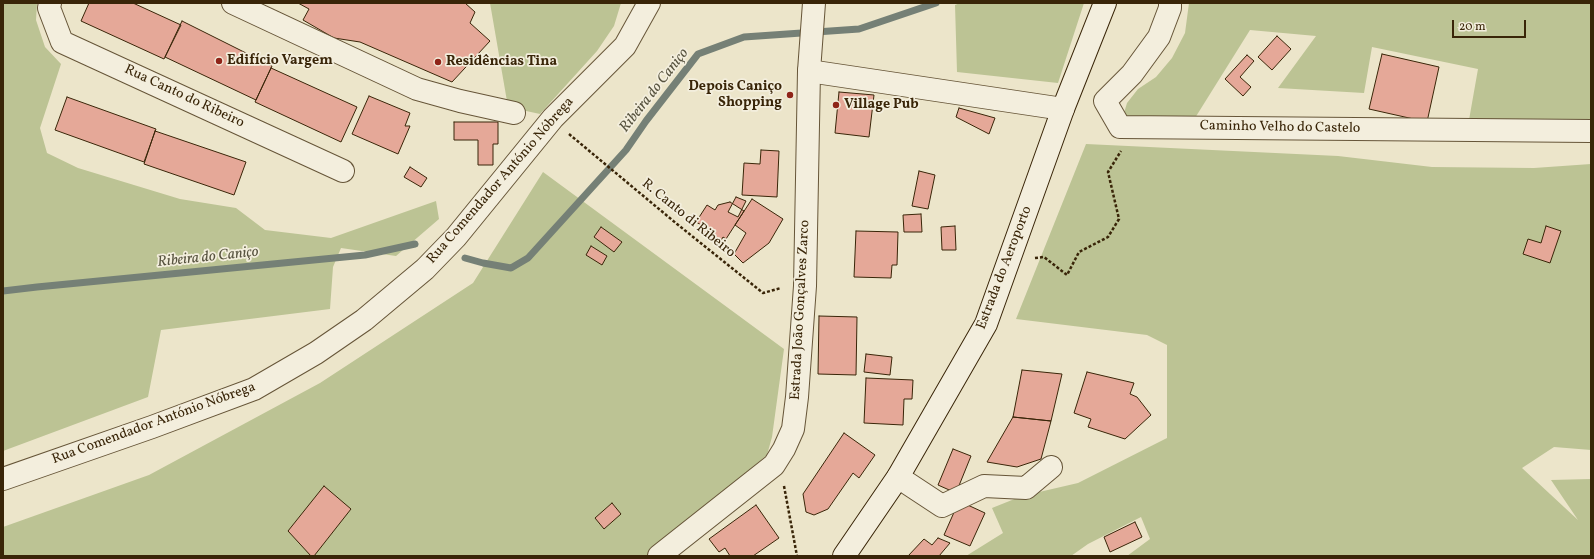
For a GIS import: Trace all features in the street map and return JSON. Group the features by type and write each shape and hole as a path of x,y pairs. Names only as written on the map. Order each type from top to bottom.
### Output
{"street":[{"name":"Rua Canto do Ribeiro","path":"50,3 49,8 62,42 343,170"},
{"path":"233,3 417,89 460,101 514,113"},
{"name":"Estrada João Gonçalves Zarco","path":"659,556 774,465 784,449 793,429 797,397 805,286 810,71 814,3"},
{"name":"Estrada do Aeroporto","path":"844,556 898,477 986,324 1063,109 1105,3"},
{"name":"Caminho Velho do Castelo","path":"1170,3 1170,8 1159,37 1132,74 1105,100 1120,127 1591,131"},
{"name":"Rua Comendador António Nóbrega","path":"3,479 152,427 254,389 316,353 364,320 425,269 560,126 625,46 648,5"},
{"path":"810,71 1063,109"},
{"path":"898,477 942,506 984,486 1026,488 1051,467"}],"path":[{"name":"R. Canto di Ribeiro","path":"560,126 677,224 763,293 790,285 805,286"},
{"path":"1044,257 1067,275 1079,252 1108,237 1119,219 1108,172 1135,127"},
{"path":"774,465 782,474 797,556"}],"green space":[{"path":"3,3 37,3 36,20 45,47 61,64 40,128 47,153 78,168 180,199 236,208 265,230 331,238 436,201 439,219 396,256 341,248 333,267 330,309 161,330 148,397 3,451"},
{"path":"490,3 621,3 614,26 597,51 540,114 508,107"},
{"path":"960,3 1084,3 1058,83 957,72 955,5"},
{"path":"1189,3 1591,3 1591,120 1469,120 1478,69 1372,47 1364,93 1278,88 1316,36 1250,30 1195,118 1129,119 1124,113 1127,103 1138,89 1156,77 1172,58 1185,33"},
{"path":"1086,144 1338,156 1432,167 1534,168 1591,164 1591,450 1554,447 1522,468 1578,520 1551,480 1591,479 1591,556 1127,556 1150,539 1141,517 1088,544 1071,556 966,556 1003,533 992,508 1022,496 1078,483 1167,438 1167,345 1147,335 1016,319"},
{"path":"543,172 784,349 772,437 767,455 646,556 3,556 3,527 149,475 320,383 473,283"}],"building":[{"path":"89,3 133,3 181,25 164,59 81,21"},
{"name":"Residências Tina","path":"298,3 465,3 475,12 470,23 490,41 452,82 360,42 334,38 303,20 309,9"},
{"name":"Edifício Vargem","path":"182,21 272,66 256,100 165,57"},
{"path":"1277,36 1291,49 1272,70 1258,57"},
{"path":"1382,54 1439,67 1427,122 1369,109"},
{"path":"1247,55 1254,61 1240,77 1251,87 1243,96 1225,79"},
{"name":"Edifício Vargem","path":"271,68 357,107 341,142 255,102"},
{"path":"839,92 874,95 869,137 835,133"},
{"path":"369,96 410,113 405,126 410,126 398,154 352,134"},
{"path":"67,97 156,129 144,162 55,130"},
{"path":"959,108 995,118 989,134 956,117"},
{"path":"454,122 498,122 498,144 493,144 493,165 478,165 478,140 454,140"},
{"path":"155,131 246,162 234,195 144,164"},
{"path":"761,150 779,151 777,197 742,195 744,163 760,164"},
{"path":"410,167 427,178 421,187 404,177"},
{"path":"919,171 935,175 928,209 912,206"},
{"path":"736,197 746,201 738,217 728,212"},
{"path":"752,199 783,219 769,243 743,263 734,254 746,233 735,225"},
{"path":"730,202 744,211 726,239 723,237 719,244 702,233 703,226 696,222 707,205 715,210 718,205"},
{"path":"921,214 922,232 904,232 903,215"},
{"path":"955,226 956,250 942,250 941,227"},
{"path":"1546,226 1561,231 1550,263 1523,254 1528,239 1541,243"},
{"path":"601,227 622,242 614,252 594,237"},
{"path":"856,231 898,232 897,265 892,265 891,278 854,277"},
{"path":"591,246 607,256 602,265 586,255"},
{"path":"819,316 857,317 856,375 818,374"},
{"path":"866,354 892,357 890,375 864,372"},
{"path":"1022,370 1062,374 1051,421 1013,417"},
{"path":"1087,372 1134,383 1130,394 1137,397 1151,415 1125,439 1088,427 1091,419 1074,413"},
{"path":"866,378 913,380 912,399 904,399 903,425 864,423"},
{"path":"1013,417 1051,421 1041,459 1017,467 987,462"},
{"path":"844,433 875,455 859,478 853,473 828,509 814,515 806,512 803,494"},
{"path":"953,449 971,456 956,493 938,485"},
{"path":"324,486 351,509 314,556 311,556 288,531"},
{"path":"959,501 985,513 970,546 944,535"},
{"path":"612,503 621,514 604,529 595,518"},
{"path":"756,505 779,538 753,556 730,556 725,548 719,552 709,539"},
{"path":"1135,522 1142,537 1110,552 1104,537"},
{"path":"938,538 950,543 939,556 908,556 924,539 932,545"}],"waterway":[{"name":"Ribeira do Caniço","path":"465,258 511,268 528,258 626,150 646,121 698,54 744,37 859,29 936,3"},
{"name":"Ribeira do Caniço","path":"3,291 365,255 415,244"}],"place":[{"name":"Edifício Vargem","path":"219,61"},
{"name":"Residências Tina","path":"438,62"},
{"name":"Depois Caniço Shopping","path":"790,95"},
{"name":"Village Pub","path":"836,105"}]}
